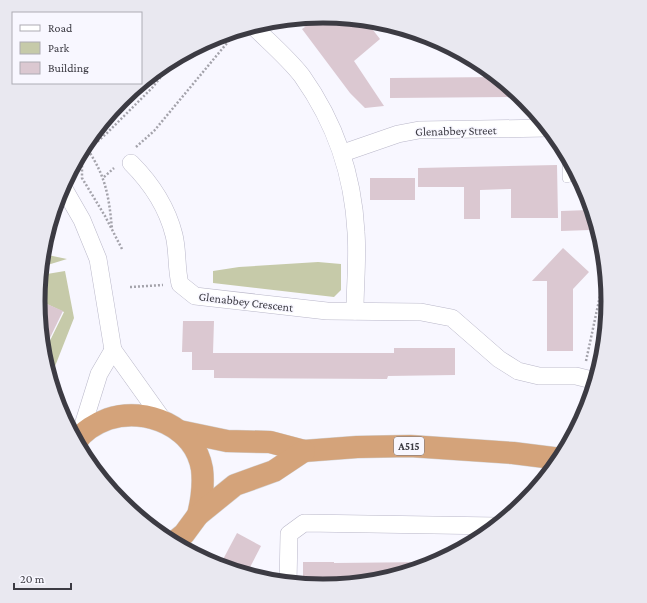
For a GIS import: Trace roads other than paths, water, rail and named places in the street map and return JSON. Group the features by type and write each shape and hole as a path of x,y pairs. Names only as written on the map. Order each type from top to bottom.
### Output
{"highway":[{"name":"A515","path":"80,437 97,423 120,415 144,415 171,426 227,440 270,442 304,451 357,447 410,446 513,453 553,458"},
{"name":"A515","path":"171,426 192,446 202,468 204,491 198,515"},
{"name":"A515","path":"179,539 198,515 234,485 274,471 304,451"}],"street":[{"path":"257,31 301,76 332,127 343,153 353,194 356,234 355,312"},
{"name":"Glenabbey Street","path":"343,153 398,134 419,130 541,128"},
{"name":"Glenabbey Crescent","path":"131,158 158,196 168,216 174,236 180,284 195,296 327,311 421,312 452,318 499,360 518,371 539,376 590,379"},
{"path":"67,193 82,220 98,259 113,350 171,426"},
{"path":"79,435 99,374 113,350"},
{"path":"288,578 289,534 304,523 488,526"}],"lane":[{"path":"568,167 568,178"}]}
